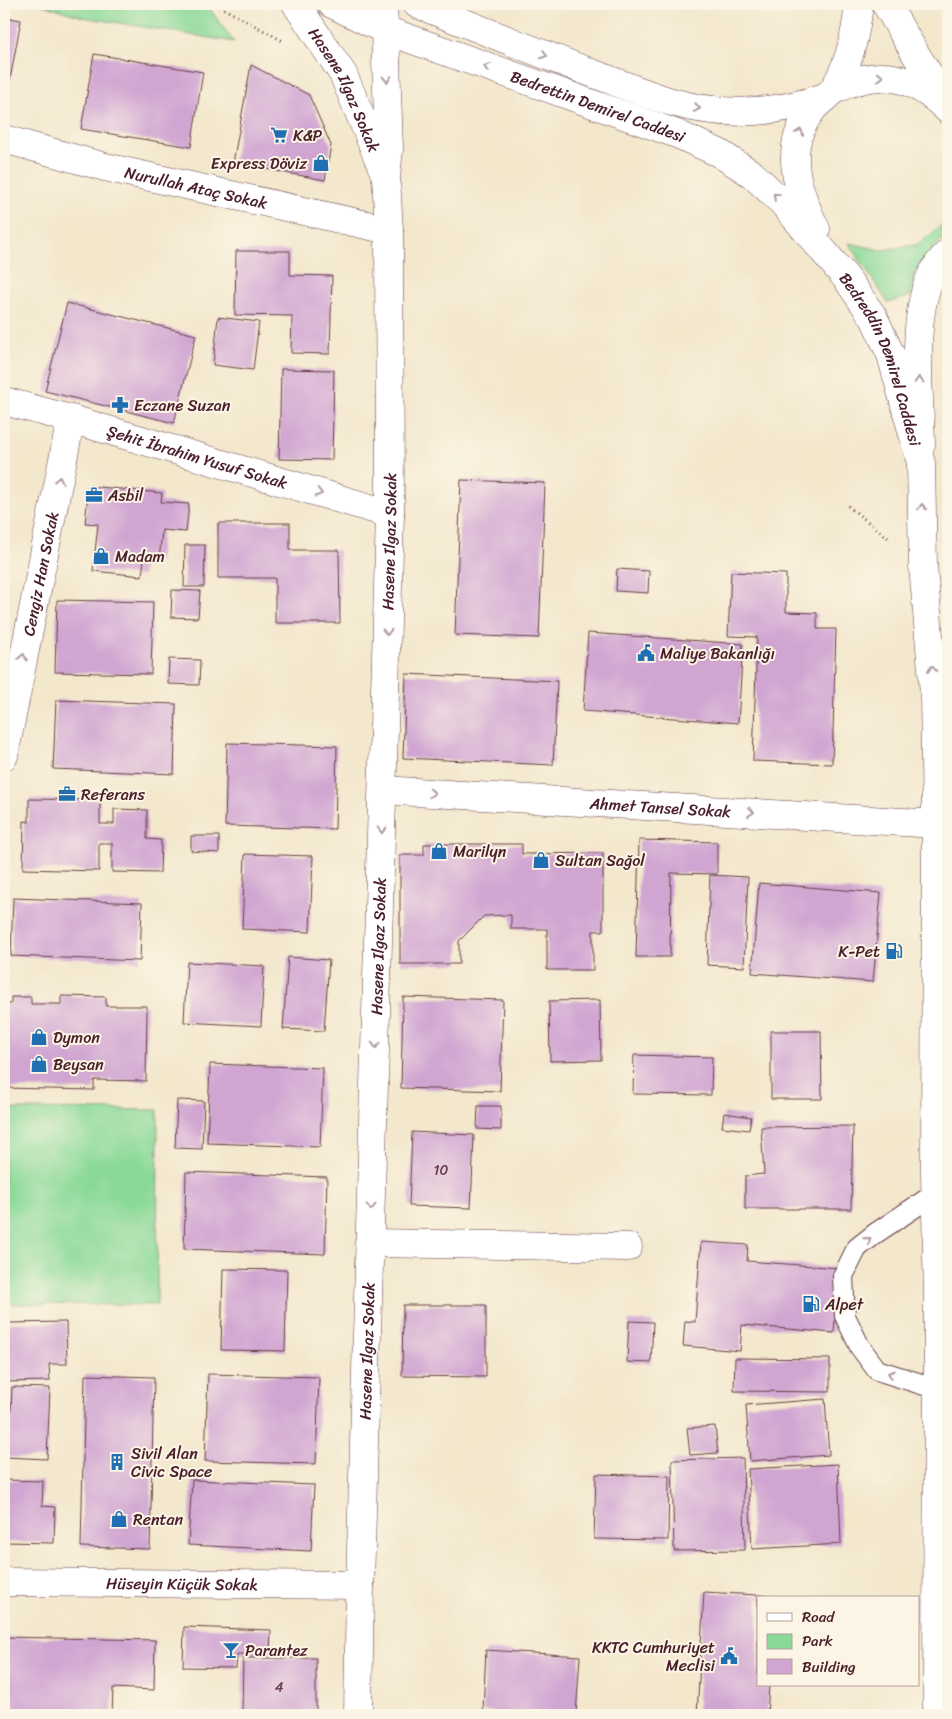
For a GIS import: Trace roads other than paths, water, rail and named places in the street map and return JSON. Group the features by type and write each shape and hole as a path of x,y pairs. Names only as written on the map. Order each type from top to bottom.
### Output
{"street":[{"name":"Hasene Ilgaz Sokak","path":"296,4 343,74 386,178"},
{"name":"Bedrettin Demirel Caddesi","path":"332,4 385,30 700,143 727,157 752,174 782,202 830,260"},
{"name":"Hasene Ilgaz Sokak","path":"358,1715 390,514 389,230 386,178 389,149 385,30 382,4"},
{"name":"Bedrettin Demirel Caddesi","path":"417,4 526,48 686,106 713,110 760,112 794,106 829,93 850,82 865,78 882,77 898,79 924,89 948,110"},
{"path":"830,260 796,182 794,163 796,143 802,125 812,110 829,93 848,58 855,32 859,4"},
{"path":"886,4 918,58 948,103"},
{"name":"Nurullah Ataç Sokak","path":"4,139 105,167 389,230"},
{"path":"937,1715 936,824 934,693 923,566 918,335 923,306 932,275 948,253"},
{"name":"Bedreddin Demirel Caddesi","path":"830,260 847,278 874,318 891,356 921,464"},
{"name":"Şehit İbrahim Yusuf Sokak","path":"4,401 71,419 390,514"},
{"name":"Cengiz Han Sokak","path":"4,747 71,419"},
{"name":"Ahmet Tansel Sokak","path":"383,790 936,824"},
{"path":"370,1243 628,1247"},
{"name":"Hüseyin Küçük Sokak","path":"4,1582 360,1585"}],"lane":[{"path":"936,1193 857,1248 843,1276 845,1316 860,1347 877,1370 938,1389"}],"place":[{"name":"K&P","path":"279,135"},
{"name":"Express Döviz","path":"321,163"},
{"name":"Eczane Suzan","path":"120,405"},
{"name":"Asbil","path":"94,495"},
{"name":"Madam","path":"101,556"},
{"name":"Maliye Bakanlığı","path":"646,653"},
{"name":"Referans","path":"67,794"},
{"name":"Marilyn","path":"439,851"},
{"name":"Sultan Sağol","path":"541,860"},
{"name":"K-Pet","path":"894,951"},
{"name":"Dymon","path":"39,1037"},
{"name":"Beysan","path":"39,1064"},
{"name":"Alpet","path":"811,1304"},
{"name":"Sivil Alan Civic Space","path":"117,1462"},
{"name":"Rentan","path":"119,1519"},
{"name":"Parantez","path":"231,1650"},
{"name":"KKTC Cumhuriyet Meclisi","path":"729,1656"}]}
